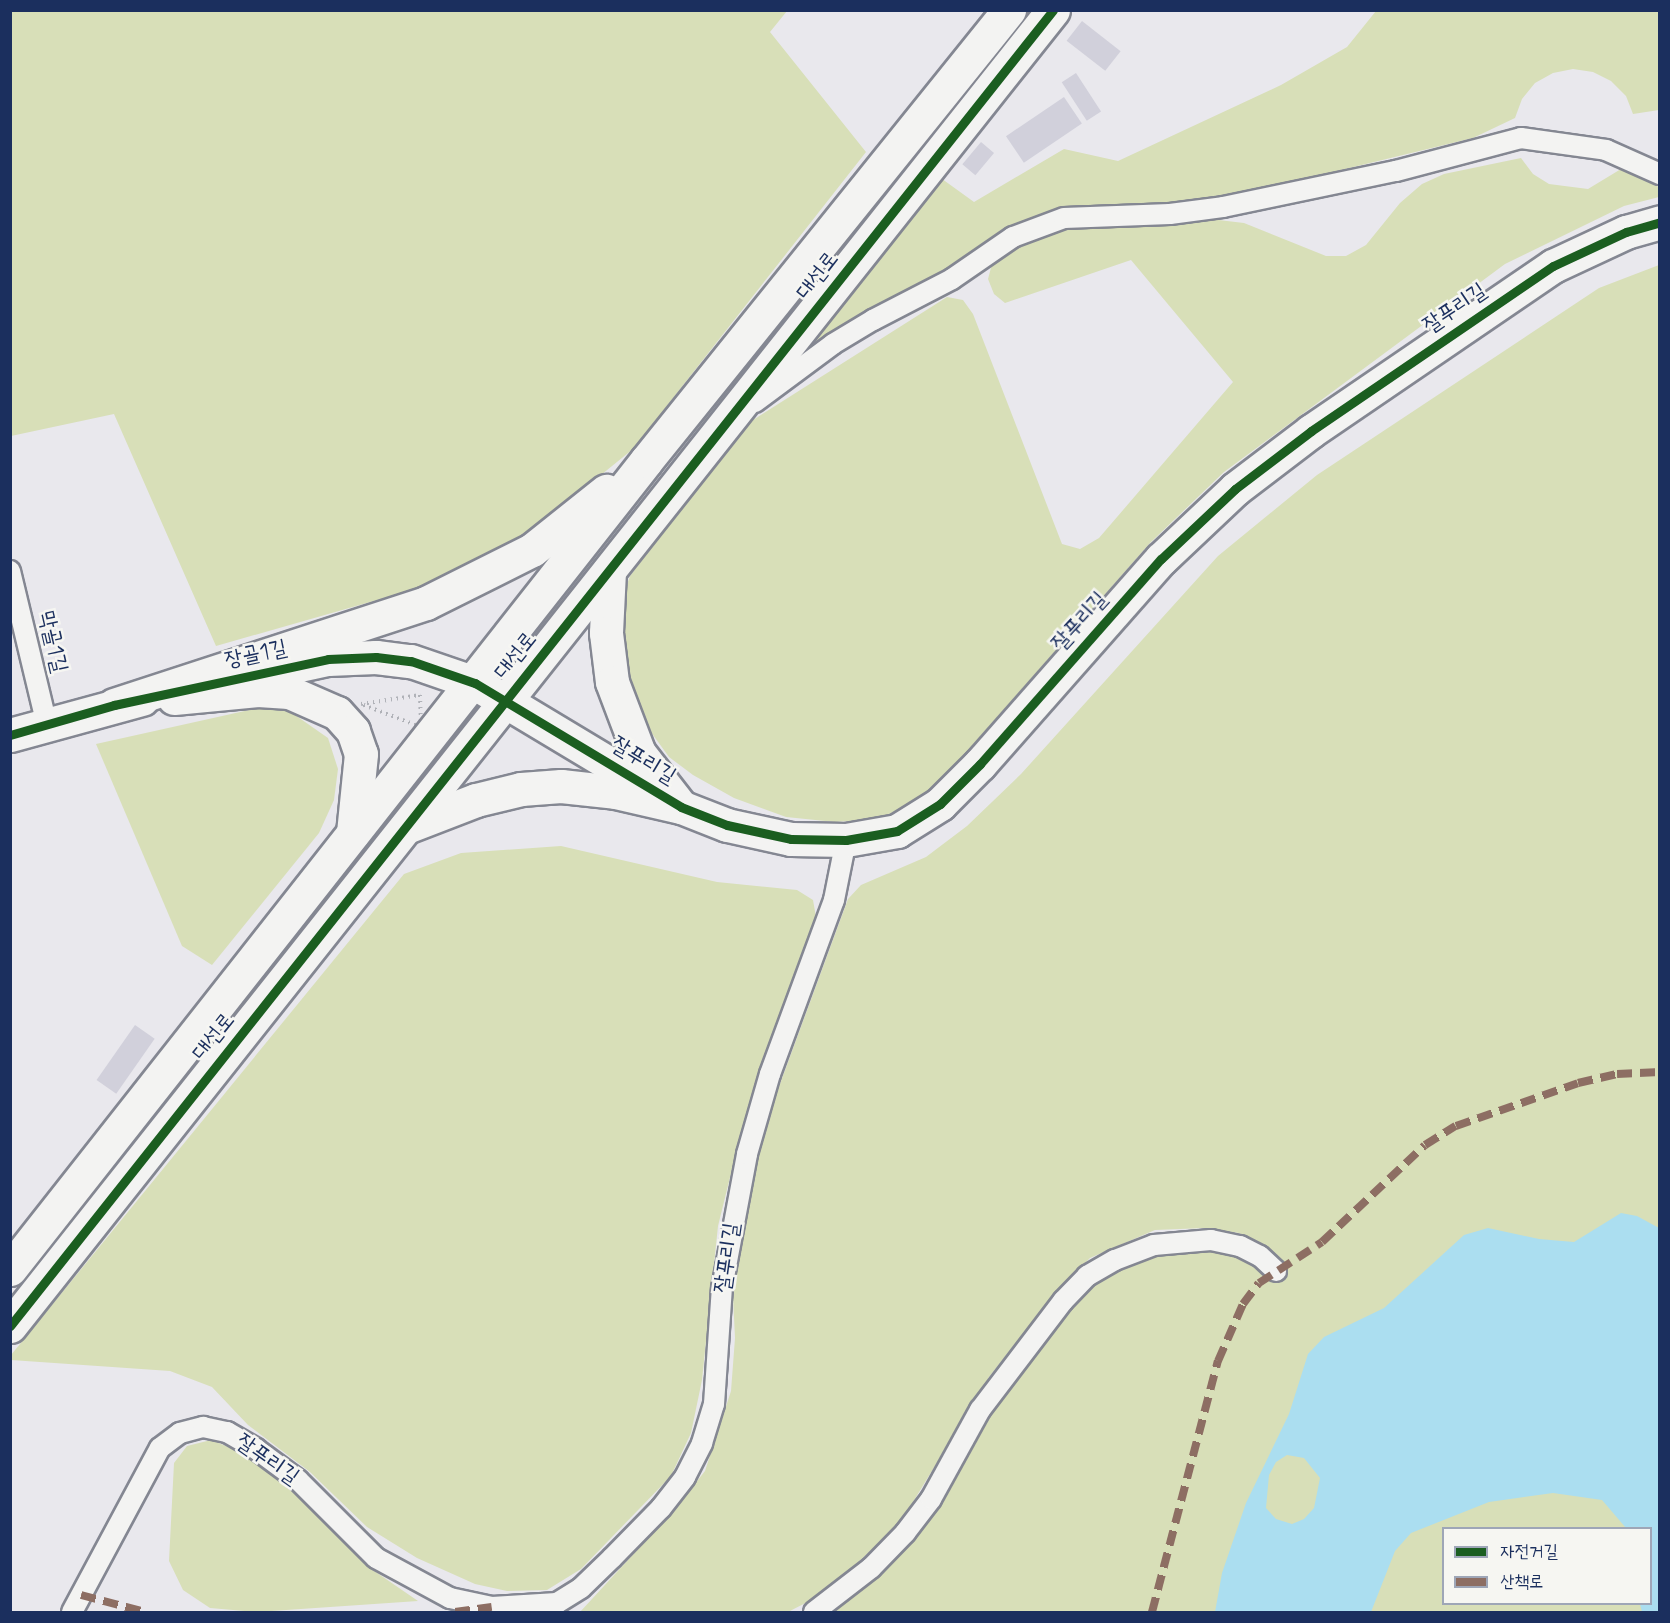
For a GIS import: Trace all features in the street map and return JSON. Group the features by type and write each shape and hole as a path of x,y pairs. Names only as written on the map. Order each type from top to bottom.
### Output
{"street":[{"name":"대선로","path":"10,1269 352,835 475,683 646,461 1009,10"},
{"name":"대선로","path":"10,1326 1053,10"},
{"name":"잘푸리길","path":"506,700 681,807 727,825 791,839 846,840 897,831 940,804 1161,559 1254,474 1553,266 1626,232 1659,222"},
{"path":"114,705 426,603 467,585 532,550 646,461"},
{"path":"609,571 606,633 612,682 639,753 681,807"},
{"name":"장골1길","path":"10,735 114,705 328,659 375,657 411,661 475,683 506,700"},
{"path":"114,705 258,690 289,692 319,702 353,730 361,754 352,835"},
{"path":"406,827 476,800 521,789 561,786 615,792 681,807"}],"lane":[{"path":"725,426 833,345 952,279 1013,237 1055,220 1170,214 1223,207 1396,171 1521,138 1606,150 1659,174"},
{"name":"막골1길","path":"10,571 47,725"},
{"name":"잘푸리길","path":"72,1612 160,1448 180,1433 202,1427 227,1432 264,1455 298,1480 376,1558 412,1581 450,1598 492,1607 531,1610 557,1603 581,1588 661,1508 685,1477 702,1443 714,1404 722,1288 747,1154 770,1074 831,910 846,840"},
{"path":"814,1612 871,1568 905,1533 932,1499 980,1410 1064,1301 1087,1276 1115,1260 1154,1245 1211,1240 1240,1246 1260,1256 1276,1271"}],"path":[{"path":"420,695 422,727 371,708 361,704 420,695"}],"green space":[{"path":"10,11 787,11 770,32 866,152 633,449 559,509 499,552 440,582 216,646 114,414 11,436"},
{"path":"1376,11 1659,11 1659,110 1633,114 1626,96 1611,81 1593,72 1573,69 1553,73 1535,83 1522,99 1515,118 1473,138 1217,200 1050,211 1014,225 927,281 794,358 938,176 974,202 1064,149 1118,161 1281,85 1347,47"},
{"path":"1521,158 1533,174 1549,184 1588,189 1621,169 1659,187 1659,197 1624,206 1505,264 1224,472 1150,543 928,796 878,819 835,822 786,817 734,798 693,775 669,757 640,717 616,646 620,604 630,576 742,427 947,297 963,300 973,314 1062,544 1080,549 1099,538 1233,382 1131,260 1005,303 994,294 988,279 992,264 1006,250 1070,224 1210,219 1244,223 1326,256 1346,256 1366,245 1400,203 1422,184 1444,174"},
{"path":"1659,265 1659,1612 831,1612 876,1576 915,1536 945,1495 998,1402 1084,1290 1111,1271 1152,1254 1222,1250 1277,1259 1261,1244 1239,1233 1205,1228 1155,1230 1090,1258 1055,1293 989,1377 899,1525 823,1594 788,1612 580,1612 675,1509 705,1471 731,1391 735,1338 733,1297 745,1209 763,1130 848,899 861,885 926,857 967,826 1021,774 1218,556 1317,475 1599,288"},
{"path":"263,707 285,708 328,738 338,769 334,800 319,833 212,965 182,946 96,744"},
{"path":"561,846 717,882 797,890 813,900 816,917 740,1137 718,1226 702,1380 691,1433 671,1476 581,1569 547,1590 507,1591 475,1584 417,1558 367,1527 310,1472 248,1425 212,1387 170,1371 11,1360 11,1355 404,874 461,853"},
{"path":"211,1440 241,1452 289,1485 367,1566 418,1601 257,1612 210,1608 183,1590 169,1561 174,1463 187,1446"}],"water":[{"path":"1621,1213 1637,1216 1659,1228 1659,1612 1642,1612 1640,1605 1652,1605 1652,1527 1625,1527 1602,1500 1553,1493 1489,1502 1411,1533 1395,1551 1371,1612 1215,1612 1222,1573 1246,1503 1289,1414 1308,1354 1324,1337 1384,1308 1464,1235 1488,1228 1539,1239 1574,1242","holes":["1287,1455 1304,1458 1320,1478 1314,1508 1304,1519 1292,1524 1276,1519 1266,1508 1269,1475 1276,1462"]}],"building":[{"path":"1082,21 1121,51 1105,71 1067,41"},
{"path":"1076,73 1101,112 1087,121 1062,82"},
{"path":"1064,97 1082,124 1024,163 1006,136"},
{"path":"981,142 994,153 975,175 962,164"},
{"path":"135,1025 155,1039 116,1094 97,1080"}],"marked path":[{"path":"1152,1612 1218,1361 1243,1304 1259,1283 1322,1242 1425,1145 1456,1126 1578,1083 1617,1074 1660,1072"},
{"path":"81,1595 145,1612"},
{"path":"455,1612 492,1607"}],"cycle path":[{"path":"10,1326 1053,10"},
{"path":"10,735 114,705 328,659 376,657 411,661 475,683 681,807 727,825 791,839 846,840 897,831 940,804 980,764 1161,559 1235,489 1311,431 1553,266 1626,232 1660,222"}]}
